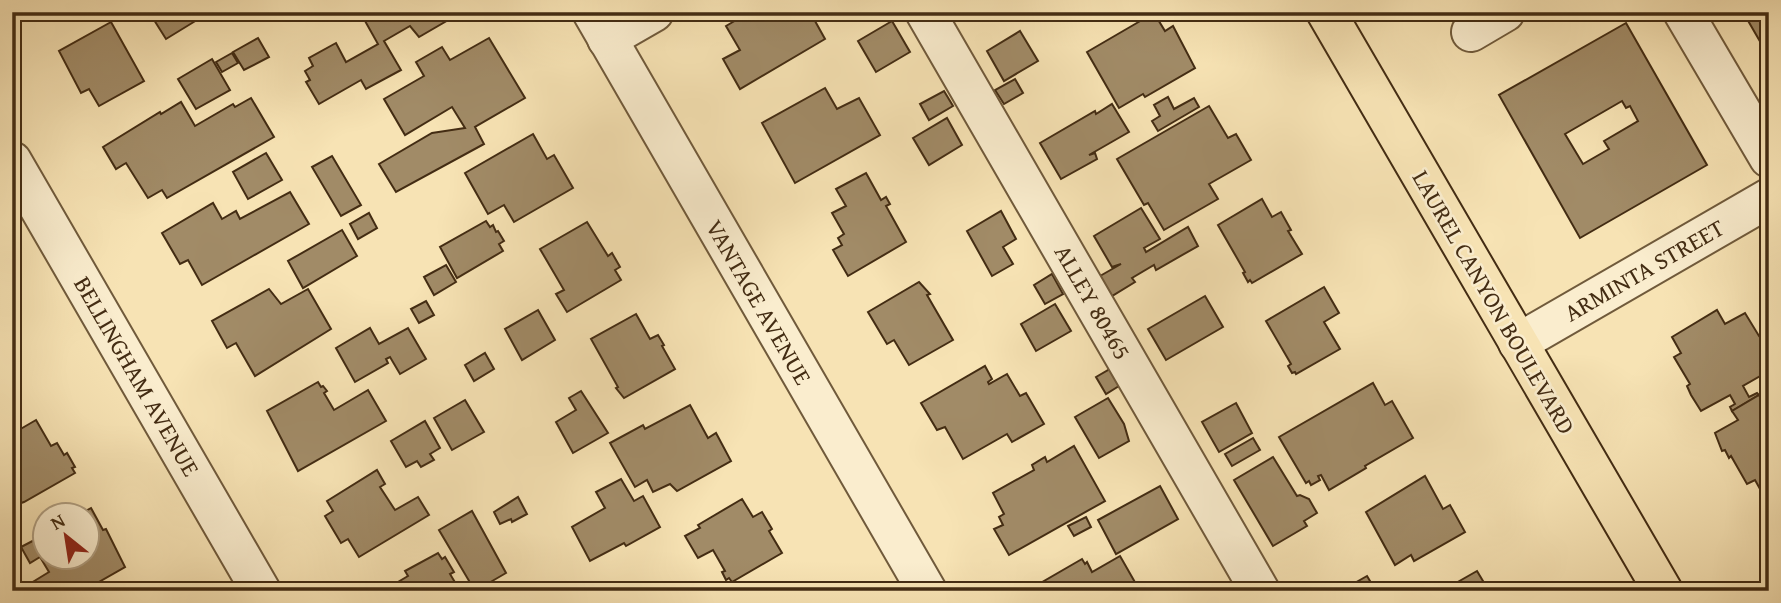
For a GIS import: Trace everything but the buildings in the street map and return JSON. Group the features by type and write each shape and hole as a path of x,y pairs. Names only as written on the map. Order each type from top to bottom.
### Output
{"main road":[{"name":"LAUREL CANYON BOULEVARD","path":"1326,12 1663,591"}],"street":[{"path":"599,26 654,12"},
{"name":"ALLEY 80465","path":"925,12 1261,591"},
{"path":"1471,32 1505,12"},
{"path":"1683,12 1769,158"},
{"name":"VANTAGE AVENUE","path":"599,26 927,591"},
{"name":"BELLINGHAM AVENUE","path":"12,161 261,591"},
{"name":"ARMINTA STREET","path":"1518,343 1769,198"}]}
